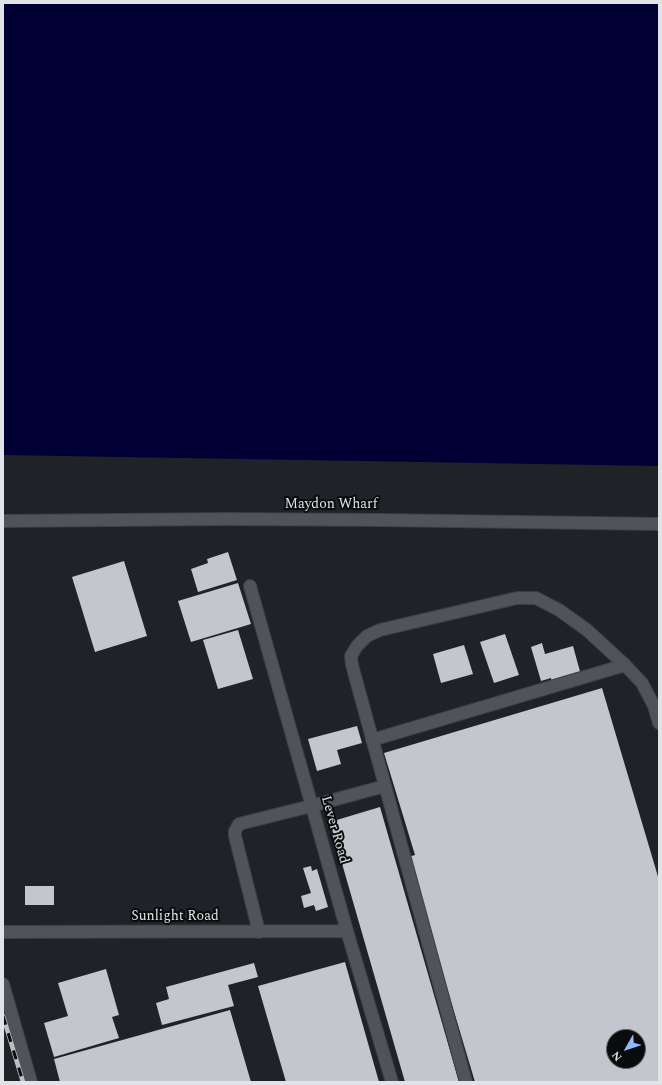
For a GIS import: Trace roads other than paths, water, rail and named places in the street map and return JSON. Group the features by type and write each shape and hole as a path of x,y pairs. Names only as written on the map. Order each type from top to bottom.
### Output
{"street":[{"name":"Maydon Wharf","path":"3,521 218,519 659,524"},
{"name":"Lever Road","path":"250,586 311,806 392,1082"},
{"path":"466,1082 372,740 352,665 351,656 357,646 367,636 380,630 517,598 536,598 559,610 587,630 625,665 642,684 654,706 659,723"},
{"path":"372,740 625,665"},
{"path":"259,932 235,836 236,827 239,824 385,786"},
{"name":"Sunlight Road","path":"3,932 347,931"},
{"path":"3,984 31,1082"}],"railway":[{"path":"3,1016 23,1082"}]}
